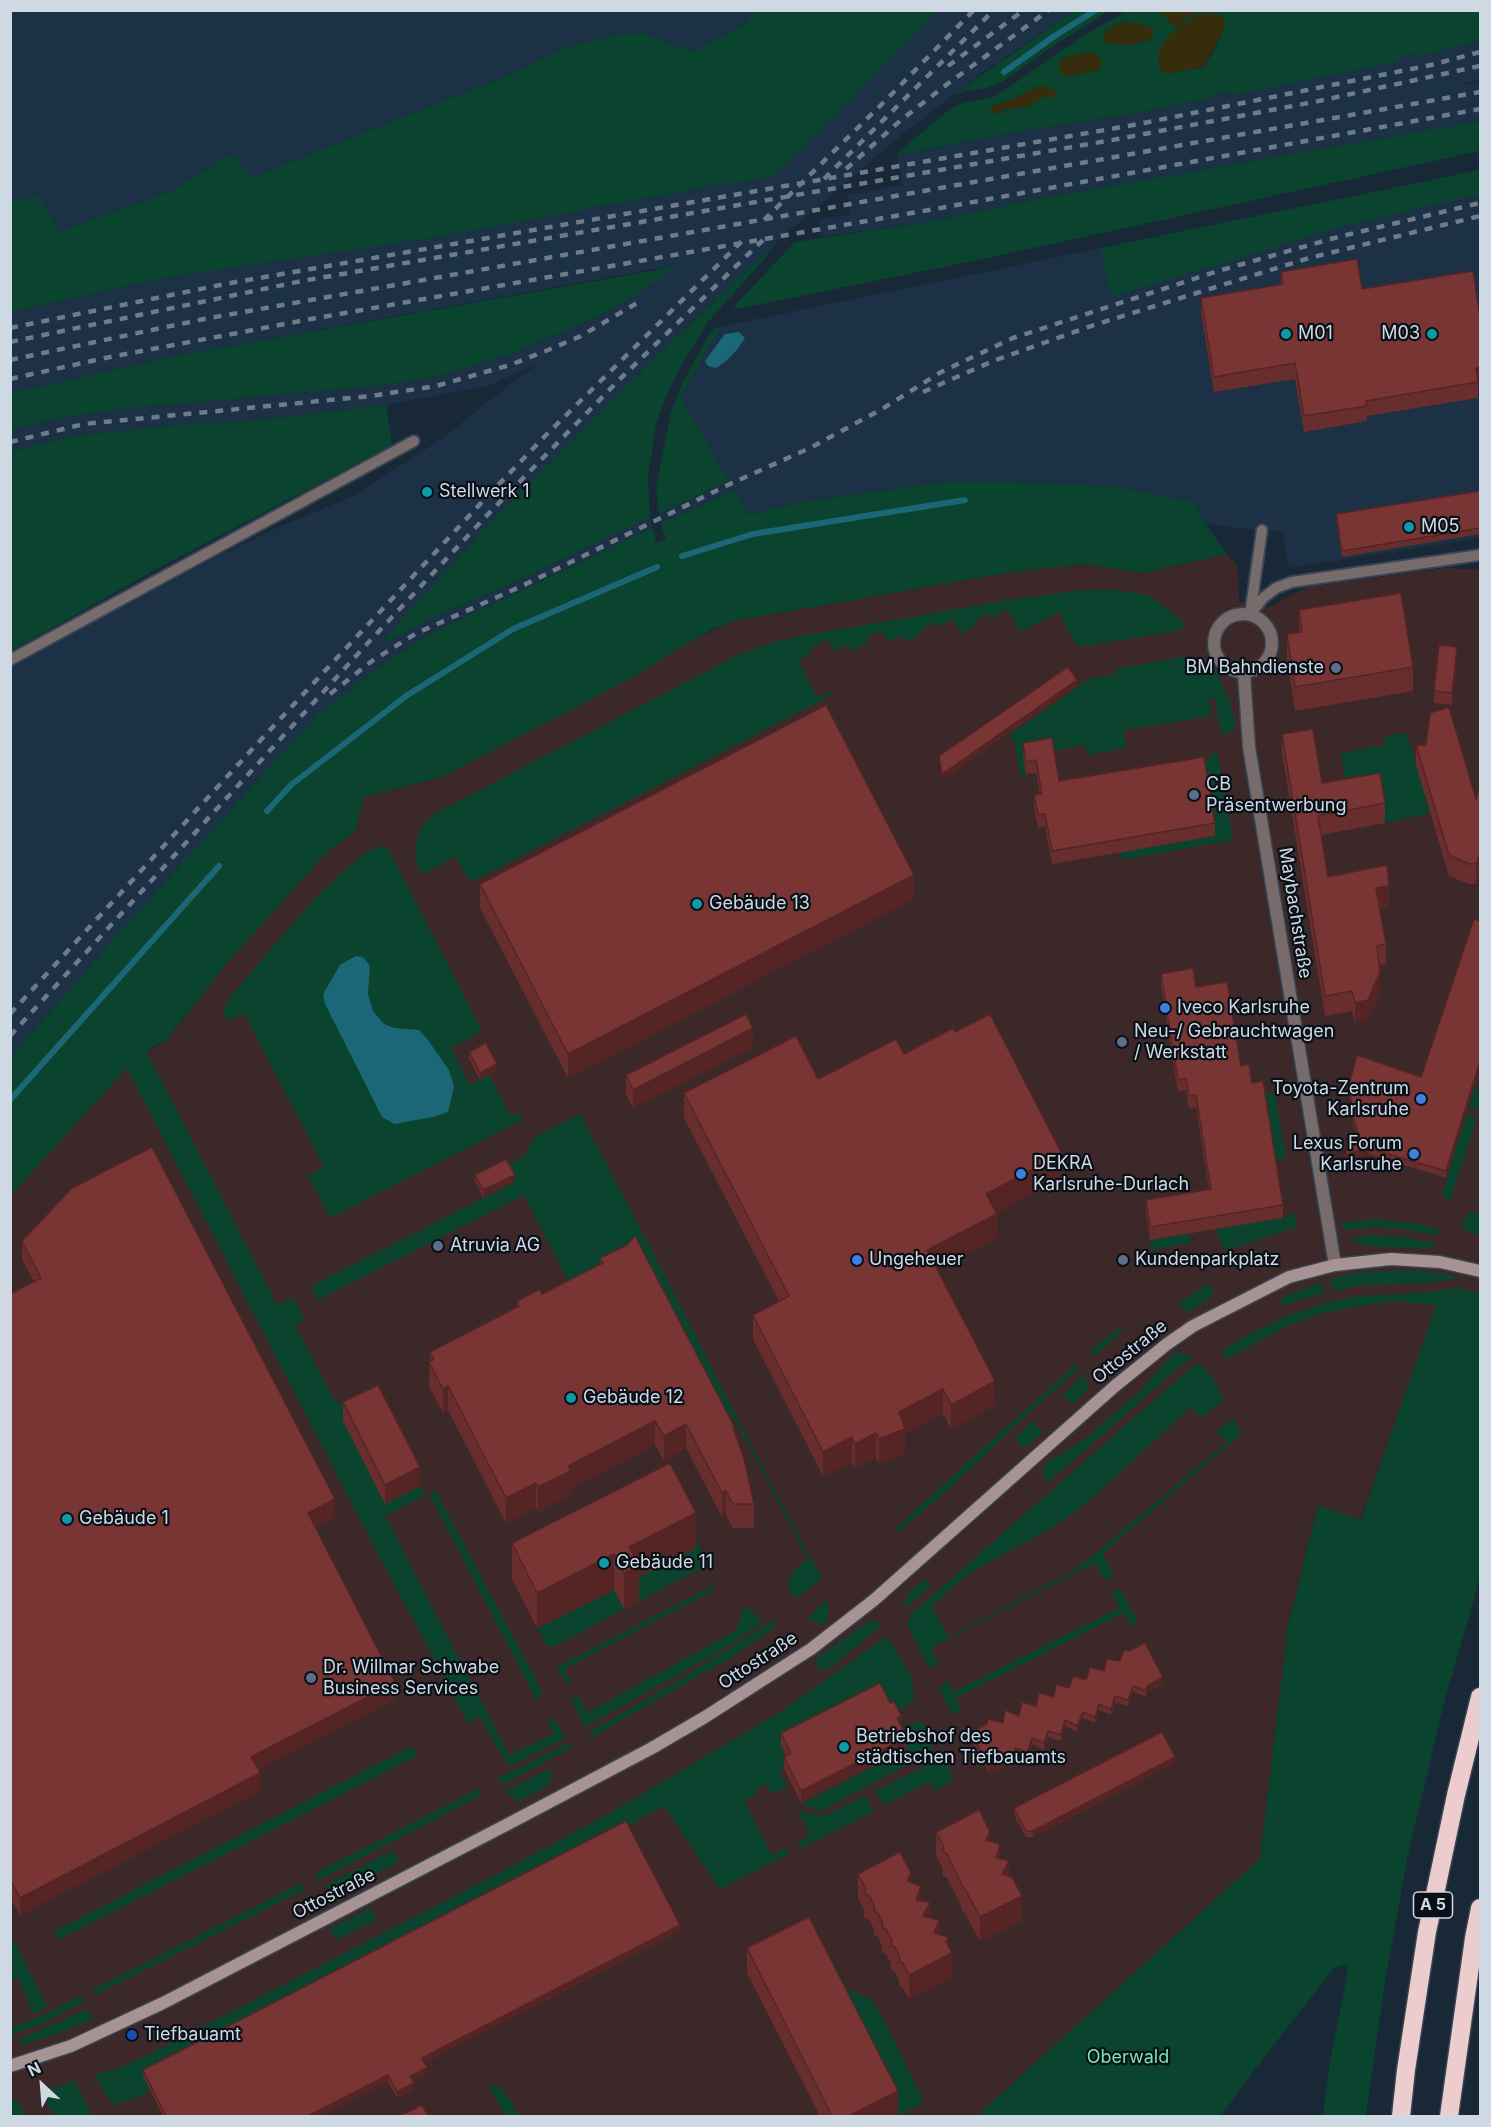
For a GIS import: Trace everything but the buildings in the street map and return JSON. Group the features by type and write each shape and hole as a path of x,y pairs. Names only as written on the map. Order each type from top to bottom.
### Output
{"highway":[{"name":"A 5","path":"1401,2116 1427,1932 1456,1795 1480,1697"},
{"name":"A 5","path":"1449,2116 1480,1908"}],"main road":[{"name":"Ottostraße","path":"10,2066 71,2046 163,2003 588,1782 705,1717 811,1649 874,1600 1115,1386 1179,1335 1289,1277 1335,1265 1391,1259 1440,1262 1480,1271"}],"street":[{"path":"1236,615 1250,615 1258,618 1268,627 1273,638 1272,648 1269,658 1263,665 1254,671 1244,673 1226,668 1220,662 1215,653 1214,641 1217,630 1228,618 1236,615"},
{"name":"Maybachstraße","path":"1244,673 1249,747 1335,1265"}],"lane":[{"path":"10,660 414,441"},
{"path":"1250,615 1262,530"},
{"path":"1250,615 1263,598 1276,588 1292,582 1480,555"}],"shaded area":[{"path":"11,11 752,11 749,18 738,28 693,52 643,33 570,46 497,80 253,177 231,154 169,192 59,231 38,196 11,201"},
{"path":"937,11 1075,11 975,78 900,136 780,239 681,333 499,513 386,638 390,641 427,620 520,580 650,517 653,528 436,631 391,658 319,713 119,933 11,1057 11,666 215,558 272,530 356,495 443,438 537,364 488,386 386,405 242,422 184,424 74,436 11,453 11,430 51,420 121,409 375,386 437,377 511,354 593,319 676,265 186,354 11,393 11,312 164,278 594,205 599,207 721,183 738,183 774,176"},
{"path":"1480,41 1480,78 1458,86 1480,82 1480,121 1037,199 939,220 821,237 818,220 851,214 847,195 902,185 897,156 1021,131 1132,114 1207,99 1214,94 1226,92 1234,95 1411,54 1417,57"},
{"path":"1480,170 1480,538 1288,568 1283,534 1280,531 1206,524 1194,502 1111,486 1013,482 943,482 796,503 748,515 734,490 661,524 659,513 728,481 681,398 707,349 723,326"},
{"path":"739,332 745,338 736,351 716,368 708,366 705,361 725,334"},
{"path":"1227,554 1238,567 1239,602 1270,608 1281,600 1309,587 1446,568 1480,570 1480,1308 1437,1305 1360,1521 1318,1505 1288,1626 1260,1859 977,2116 11,2116 10,1195 136,1058 167,1040 228,962 327,852 355,832 364,797 442,777 547,722 691,641 734,621 1005,573 1083,564 1144,573"},
{"path":"356,956 363,957 370,966 368,994 373,1011 384,1024 394,1028 419,1030 449,1070 454,1087 448,1112 394,1124 382,1117 325,1004 323,994 340,965"}],"green space":[{"path":"752,11 937,11 774,176 738,183 721,183 598,207 594,205 584,210 437,237 164,278 11,312 11,201 38,196 60,231 169,192 231,154 253,177 497,80 570,46 616,35 643,33 693,52 738,28 749,18"},
{"path":"1075,11 1109,11 1002,82 950,97"},
{"path":"1126,11 1161,11 1172,25 1183,24 1185,19 1201,11 1480,11 1480,41 1417,57 1411,54 1402,56 1396,62 1234,95 1226,92 1214,94 1207,99 1132,114 1021,131 894,156 950,109 964,103 996,96 1083,36","holes":["1216,13 1221,16 1222,34 1211,56 1201,68 1165,74 1176,30 1196,15","1121,22 1146,25 1150,27 1153,35 1150,40 1141,43 1111,44 1105,32","1090,52 1097,55 1098,70 1069,76 1063,75 1059,71 1066,57","1041,86 1040,98 1031,105 1005,110 998,104"]},
{"path":"1480,121 1480,151 992,257 737,309 734,306 795,242 939,220 1037,199"},
{"path":"1480,170 1480,194 1344,226 1111,297 1101,248"},
{"path":"780,239 708,322 668,391 656,425 648,477 650,517 520,580 427,620 390,641 386,637 499,513 681,333"},
{"path":"678,264 639,294 593,319 511,354 437,377 375,386 121,409 51,420 11,430 11,393 186,354 657,270"},
{"path":"723,326 707,349 681,398 729,481 659,513 656,489 671,411 682,384 707,338 714,329"},
{"path":"386,405 392,445 153,571 11,651 11,453 74,436 184,424 242,422"},
{"path":"943,482 1111,486 1194,502 1227,554 1144,573 1083,564 1005,573 734,621 711,630 632,678 442,777 364,797 355,832 327,852 228,962 166,1040 146,1051 277,1305 293,1297 305,1320 295,1325 336,1403 352,1397 359,1413 425,1495 385,1516 509,1755 554,1734 547,1720 549,1719 556,1721 565,1738 509,1767 480,1717 468,1723 368,1535 127,1068 11,1195 11,1057 119,933 319,713 391,658 436,631 653,528 656,543 666,540 661,524 734,490 748,515 796,503"},
{"path":"1084,590 1116,590 1148,595 1181,619 1184,627 1178,631 1083,646 1076,645 1059,612 1020,632 1008,609 992,617 987,614 975,621 974,627 961,633 952,620 938,626 934,623 921,630 920,635 906,642 902,635 889,642 881,631 866,638 866,644 852,651 848,645 834,651 827,640 812,647 812,652 798,660 817,697 830,692 832,695 471,882 455,857 423,874 418,867 415,854 416,840 423,825 434,814 736,656 774,642 802,636 1014,599"},
{"path":"1181,657 1212,660 1232,708 1236,727 1232,732 1221,734 1215,698 1209,698 1211,716 1123,730 1126,748 1087,755 1085,745 1024,756 1026,774 1021,775 1014,742 1009,735 1089,679 1114,675 1117,669"},
{"path":"1406,732 1431,813 1385,823 1380,793 1349,798 1341,753 1385,745 1385,737"},
{"path":"1217,752 1233,840 1121,860 1120,852 1215,836 1196,762 1210,759 1212,754"},
{"path":"383,846 388,848 482,1031 451,1048 470,1085 489,1075 511,1117 519,1113 522,1120 330,1218 308,1176 324,1167 244,1013 227,1021 223,1011 229,998 312,901 368,851"},
{"path":"1474,1088 1480,1090 1480,1111 1468,1107"},
{"path":"1263,1093 1275,1093 1286,1159 1274,1160"},
{"path":"580,1114 822,1579 794,1599 788,1587 789,1579 794,1571 808,1559 733,1416 717,1421 569,1283 524,1195 318,1300 311,1286 515,1182 506,1165 523,1157 534,1138"},
{"path":"1466,1115 1477,1118 1450,1201 1447,1201 1442,1194"},
{"path":"1468,1211 1480,1214 1480,1236 1461,1228"},
{"path":"1296,1213 1296,1227 1225,1251 1215,1229 1283,1218"},
{"path":"1376,1219 1421,1224 1439,1229 1438,1236 1405,1229 1375,1227 1344,1230 1341,1222"},
{"path":"1189,1233 1191,1243 1154,1250 1150,1248 1150,1240"},
{"path":"1368,1235 1403,1237 1436,1243 1425,1249 1364,1246 1350,1238"},
{"path":"1400,1270 1463,1278 1426,1283 1362,1285 1334,1291 1330,1279 1356,1273"},
{"path":"1321,1282 1324,1293 1280,1306 1282,1298"},
{"path":"1208,1284 1214,1293 1202,1304 1188,1312 1178,1303"},
{"name":"Oberwald","path":"1459,1288 1480,1294 1480,1578 1444,1703 1408,1855 1384,1988 1366,2116 1323,2116 1330,2061 1348,1964 1334,1968 1221,2116 977,2116 1260,1859 1288,1626 1318,1505 1361,1520 1436,1305 1390,1301 1327,1312 1289,1325 1228,1358 1224,1357 1221,1351 1257,1330 1325,1303 1357,1296 1420,1293"},
{"path":"1122,1326 1121,1333 1095,1355 1090,1351"},
{"path":"1178,1351 1192,1358 1049,1482 1043,1477 1043,1468 1049,1461 1089,1436 1140,1391"},
{"path":"1199,1362 1211,1376 1223,1399 1218,1404 1202,1418 1191,1407 1095,1496 1060,1523 968,1574 932,1605 948,1637 1064,1576 1090,1558 1227,1442 1217,1432 1234,1418 1241,1434 1103,1553 1114,1577 1105,1581 1095,1563 931,1648 939,1665 928,1666 907,1624 910,1615"},
{"path":"1076,1364 1080,1368 1038,1404 952,1486 896,1534 894,1531 912,1513"},
{"path":"1085,1374 1088,1391 1072,1404 1063,1394"},
{"path":"1032,1421 1043,1432 1024,1449 1015,1438"},
{"path":"435,1490 542,1691 538,1703 429,1493"},
{"path":"674,1496 708,1562 707,1565 639,1601 629,1582 695,1548"},
{"path":"924,1579 931,1586 902,1610 908,1594"},
{"path":"716,1584 713,1591 564,1669 571,1683 565,1682 557,1667"},
{"path":"1120,1589 1138,1621 1131,1626 1123,1613 956,1698 962,1712 952,1714 939,1688 946,1680 953,1692 1119,1608 1112,1593"},
{"path":"614,1590 624,1609 557,1645 549,1647 544,1641 537,1628"},
{"path":"828,1600 828,1620 822,1625 806,1618"},
{"path":"747,1607 763,1622 727,1647 585,1727 571,1699 578,1696 587,1713 737,1630 743,1609"},
{"path":"773,1621 777,1626 732,1657 592,1737 589,1732 678,1681"},
{"path":"872,1621 876,1621 881,1626 829,1669 820,1670 815,1662 817,1658"},
{"path":"887,1636 911,1676 914,1699 909,1705 779,1771 787,1787 772,1794 766,1784 755,1790 756,1794 744,1800 772,1855 785,1848 789,1854 720,1889 664,1806 151,2091 117,2105 110,2102 95,2075 116,2069 148,2055 612,1812 780,1712"},
{"path":"922,1722 933,1742 931,1750 926,1755 821,1811 801,1803 907,1749 901,1728"},
{"path":"568,1743 571,1748 502,1785 498,1778"},
{"path":"412,1746 417,1756 58,1940 55,1931"},
{"path":"940,1749 951,1771 952,1780 935,1791 929,1782 884,1805 875,1791 923,1767 933,1760"},
{"path":"551,1768 550,1785 518,1802 505,1791"},
{"path":"479,1789 482,1795 319,1880 315,1873"},
{"path":"865,1796 873,1812 801,1848 798,1842 810,1836 797,1808 807,1814 820,1815 830,1813"},
{"path":"393,1850 399,1862 337,1893 324,1886"},
{"path":"301,1883 304,1890 95,1995 92,1990"},
{"path":"371,1908 377,1920 336,1940 330,1928"},
{"path":"809,1926 816,1931 848,1989 871,2000 880,2012 924,2102 898,2116 809,1942"},
{"path":"14,1941 47,2007 33,2014 18,1978 11,1981 11,1943"},
{"path":"81,1995 84,2002 42,2024 11,2035 11,2028 54,2010"},
{"path":"87,2009 94,2019 23,2045 18,2040"},
{"path":"75,2081 93,2116 54,2116 42,2091"},
{"path":"489,2086 500,2087 506,2094 520,2116 505,2116"},
{"path":"17,2099 26,2116 11,2116 11,2100"}],"sand":[{"path":"1161,10 1201,11 1186,19 1180,27 1175,28"},
{"path":"1216,13 1224,19 1225,27 1204,67 1165,74 1162,72 1158,62 1160,49 1171,33 1197,15"},
{"path":"1121,22 1146,25 1153,30 1153,35 1150,40 1129,45 1111,44 1102,39 1105,32"},
{"path":"1095,53 1101,60 1099,70 1069,76 1059,72 1060,61 1066,57"},
{"path":"1046,86 1055,91 1057,94 1054,97 1040,98 1035,104 1016,109 1005,109 999,114 993,113 991,109 994,105 1014,99 1034,88"}],"waterway":[{"path":"1004,72 1096,10"},
{"path":"682,556 753,534 965,500"},
{"path":"267,811 291,785 406,696 513,629 657,567"},
{"path":"10,1100 219,866"}],"railway":[{"path":"764,220 974,10"},
{"path":"824,179 994,10"},
{"path":"948,66 1024,10"},
{"path":"846,169 901,120 1049,10"},
{"path":"10,328 225,284 1139,124 1431,65 1480,52"},
{"path":"10,342 302,281 1118,139 1314,102 1480,66"},
{"path":"10,360 204,319 1480,92"},
{"path":"10,379 105,358 311,319 946,207 1480,109"},
{"path":"330,694 372,661 415,634 524,585 730,484 810,448 882,409 941,372 1013,338 1218,271 1338,237 1480,203"},
{"path":"923,392 993,361 1094,325 1309,258 1480,216"},
{"path":"10,1036 491,511 619,380 765,238"},
{"path":"10,1014 482,502 545,436 742,241"},
{"path":"10,442 84,424 371,396 436,386 510,365 548,350 581,336 637,303"}],"place":[{"name":"M01","path":"1286,334"},
{"name":"M03","path":"1432,334"},
{"name":"Stellwerk 1","path":"427,492"},
{"name":"M05","path":"1409,527"},
{"name":"BM Bahndienste","path":"1336,668"},
{"name":"CB Präsentwerbung","path":"1194,795"},
{"name":"Gebäude 13","path":"697,904"},
{"name":"Iveco Karlsruhe","path":"1165,1008"},
{"name":"Neu-/ Gebrauchtwagen / Werkstatt","path":"1122,1042"},
{"name":"Toyota-Zentrum Karlsruhe","path":"1421,1099"},
{"name":"Lexus Forum Karlsruhe","path":"1414,1154"},
{"name":"DEKRA Karlsruhe-Durlach","path":"1021,1174"},
{"name":"Atruvia AG","path":"438,1246"},
{"name":"Ungeheuer","path":"857,1260"},
{"name":"Kundenparkplatz","path":"1123,1260"},
{"name":"Gebäude 12","path":"571,1398"},
{"name":"Gebäude 1","path":"67,1519"},
{"name":"Gebäude 11","path":"604,1563"},
{"name":"Dr. Willmar Schwabe Business Services","path":"311,1678"},
{"name":"Betriebshof des städtischen Tiefbauamts","path":"844,1747"},
{"name":"Tiefbauamt","path":"132,2035"}]}
